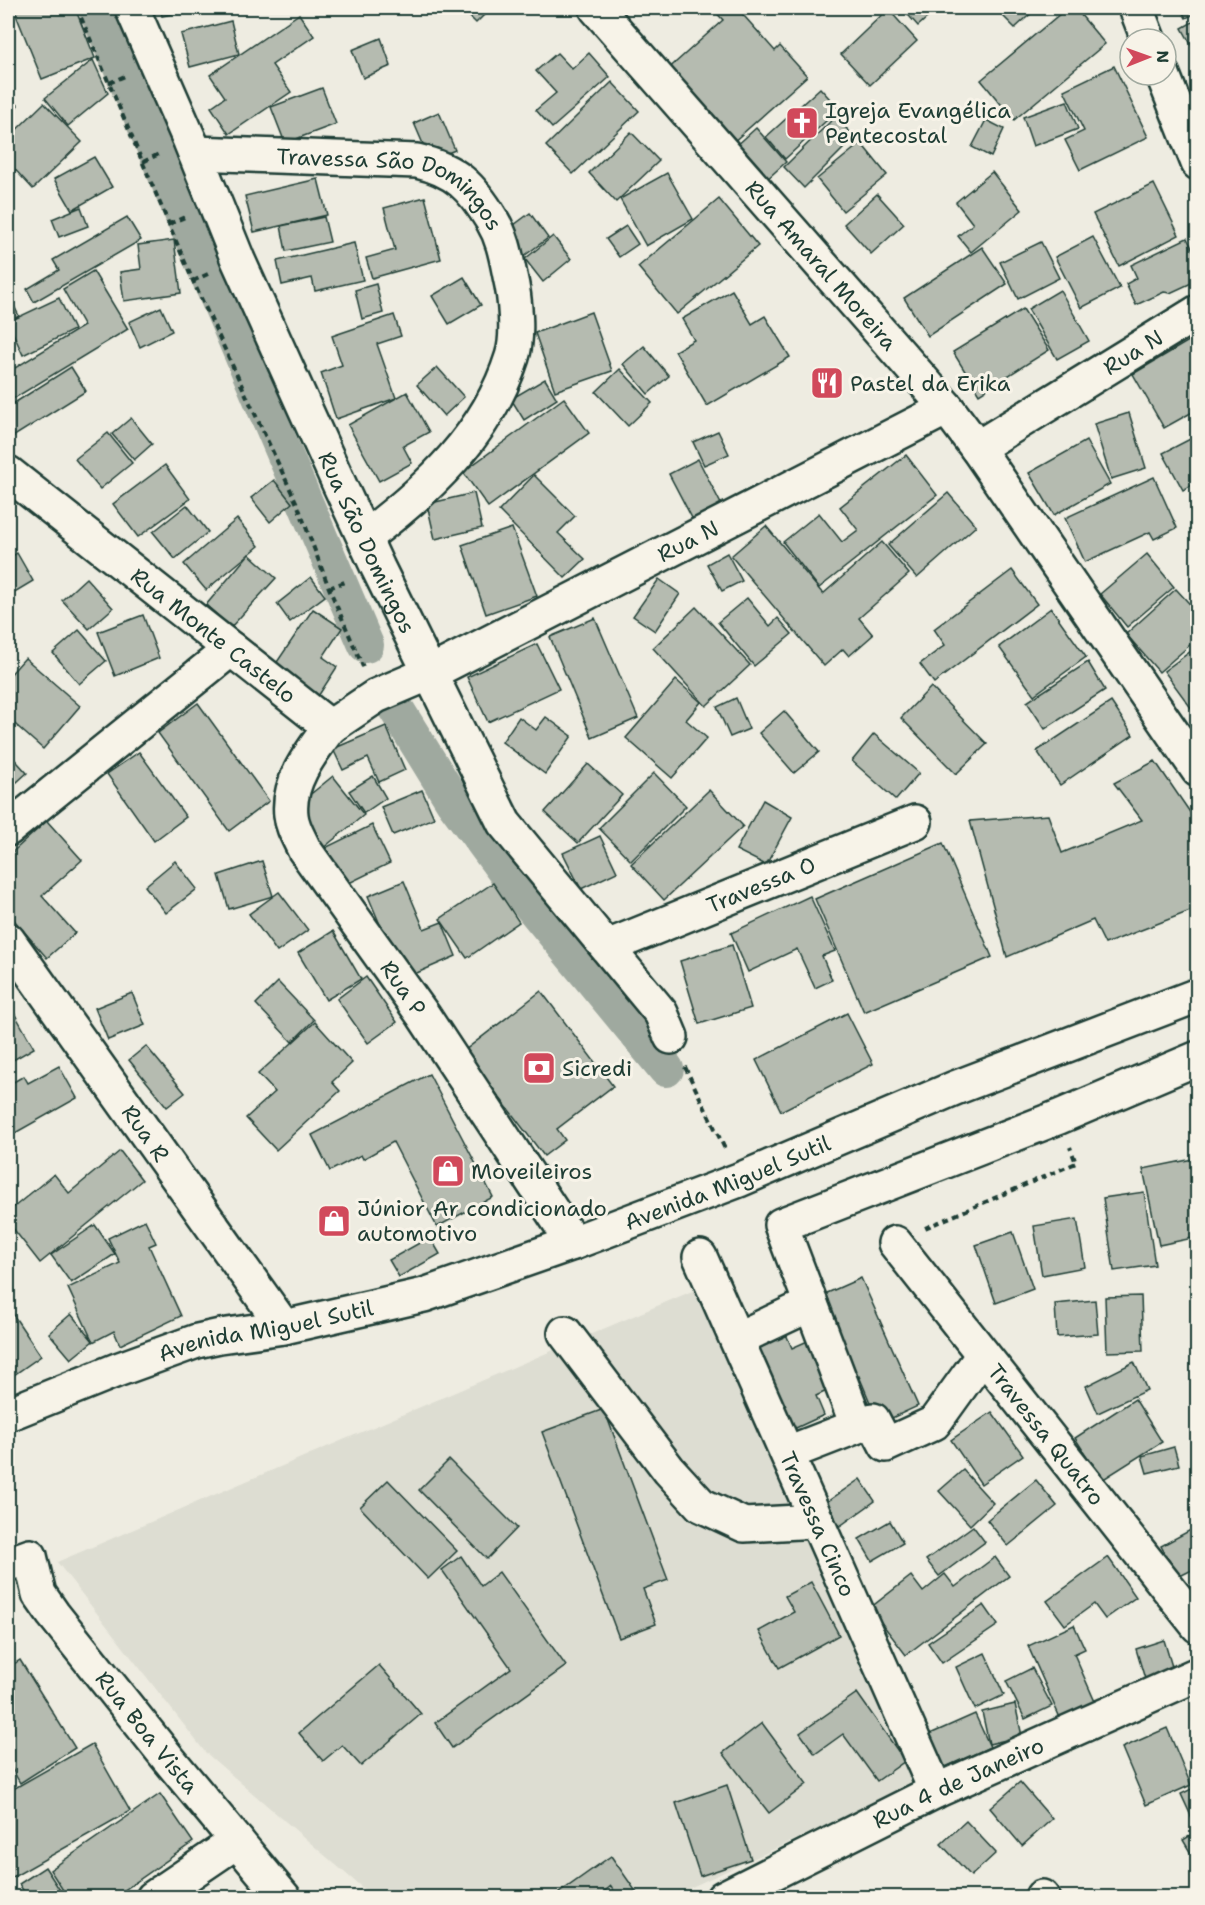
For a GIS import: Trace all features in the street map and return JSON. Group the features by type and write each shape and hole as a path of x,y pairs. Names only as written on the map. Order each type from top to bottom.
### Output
{"main road":[{"name":"Rua São Domingos","path":"132,8 195,153 238,260 340,486 504,823 661,1014 671,1037"},
{"name":"Rua Amaral Moreira","path":"596,8 947,408 977,448 1197,770"},
{"path":"1136,8 1143,27"},
{"path":"1168,87 1197,163"},
{"name":"Travessa São Domingos","path":"195,153 417,161 437,166 455,177 477,196 501,234 512,284 516,321 513,355 497,393 477,431 448,465 399,511 365,537"},
{"name":"Rua N","path":"977,448 1197,312"},
{"name":"Rua N","path":"430,673 947,408"},
{"name":"Rua Monte Castelo","path":"8,473 330,727"},
{"path":"8,829 231,649"},
{"path":"330,727 376,696 430,673"},
{"name":"Rua P","path":"330,727 308,756 291,795 290,814 293,826 304,849 423,1015 573,1243"},
{"name":"Travessa O","path":"607,947 915,822"},
{"name":"Rua R","path":"8,940 284,1327"},
{"name":"Avenida Miguel Sutil","path":"8,1414 197,1341 284,1327 424,1295 573,1243 739,1180 955,1088 1197,994"},
{"path":"857,1425 781,1226 1059,1117 1197,1058"},
{"name":"Travessa Quatro","path":"895,1243 1197,1626"},
{"name":"Travessa Cinco","path":"700,1257 936,1791"},
{"path":"738,1339 811,1304"},
{"path":"565,1333 669,1470 701,1505 744,1525 817,1521"},
{"path":"788,1453 873,1420 886,1445 934,1423 983,1355"},
{"name":"Rua Boa Vista","path":"19,1560 53,1614 284,1898"},
{"name":"Rua 4 de Janeiro","path":"723,1898 936,1791 1197,1674"},
{"path":"153,1898 237,1841"}],"path":[{"path":"77,8 193,281 298,506 329,588 376,696"},
{"path":"671,1037 726,1151"},
{"path":"895,1243 1076,1163 1059,1117"}],"shaded area":[{"path":"704,1286 918,1783 670,1897 373,1897 205,1752 57,1562"}],"building":[{"path":"20,8 75,8 95,58 42,79 14,10"},
{"path":"160,8 199,8 162,16"},
{"path":"461,8 491,8 476,23"},
{"path":"712,8 737,8 775,51 780,46 807,76 731,144 666,71 723,20"},
{"path":"902,8 936,8 937,9 918,26"},
{"path":"995,8 1037,8 1015,28"},
{"path":"1067,8 1075,8 1105,44 1014,120 981,80"},
{"path":"1180,8 1198,8 1198,12 1186,18"},
{"path":"888,9 917,41 870,85 841,54"},
{"path":"299,14 314,36 272,65 291,92 229,134 211,107 225,97 210,75"},
{"path":"1198,19 1198,57 1182,28"},
{"path":"231,21 239,54 190,67 181,34"},
{"path":"381,38 391,66 363,78 352,50"},
{"path":"557,53 572,69 589,53 610,77 552,128 536,110 556,93 536,71"},
{"path":"93,60 108,93 68,126 45,98"},
{"path":"1114,66 1118,74 1118,87 1124,87 1148,137 1080,170 1065,140 1084,131 1064,90"},
{"path":"612,82 639,111 573,174 546,146"},
{"path":"322,88 336,124 285,143 271,107"},
{"name":"Igreja Evangélica Pentecostal","path":"820,88 839,109 785,159 766,137"},
{"path":"8,96 18,105 8,117"},
{"path":"1067,101 1078,129 1033,146 1023,117"},
{"path":"44,103 82,142 33,189 8,162 8,138"},
{"path":"439,112 455,150 430,160 414,123"},
{"path":"835,117 855,137 804,188 784,167"},
{"path":"986,120 1004,129 991,157 972,147"},
{"path":"756,128 786,162 764,182 734,148"},
{"path":"631,132 659,161 616,202 589,173"},
{"path":"861,143 887,175 843,211 817,179"},
{"path":"94,157 112,187 72,210 54,179"},
{"path":"992,172 1022,210 971,252 958,236 973,224 956,202"},
{"path":"667,173 693,219 646,246 620,199"},
{"path":"318,179 327,215 254,232 245,196"},
{"path":"1154,184 1179,235 1119,266 1093,214"},
{"path":"877,194 904,224 871,254 844,224"},
{"path":"425,197 441,259 372,278 366,258 395,250 384,208"},
{"path":"719,199 758,246 677,314 638,267"},
{"path":"81,207 88,226 59,237 52,219"},
{"path":"530,213 548,238 524,256 506,231"},
{"path":"127,217 141,240 34,302 27,289 59,270 53,260"},
{"path":"324,217 330,242 286,251 281,226"},
{"path":"626,226 638,244 619,257 606,239"},
{"path":"553,236 571,259 543,282 525,259"},
{"path":"1093,237 1120,288 1081,308 1055,257"},
{"path":"1187,238 1198,260 1198,280 1136,305 1126,284 1137,278 1131,265"},
{"path":"174,240 181,293 124,301 120,272 141,269 138,245"},
{"path":"1041,242 1059,278 1018,299 1000,262"},
{"path":"354,243 363,280 315,291 312,278 282,285 277,261"},
{"path":"982,247 1007,284 928,336 904,298"},
{"path":"93,271 128,329 8,402 8,355 15,368 84,326 63,289"},
{"path":"464,277 481,305 449,324 432,296"},
{"path":"376,284 383,313 362,319 355,290"},
{"path":"732,290 752,324 765,316 790,357 707,406 675,351 694,340 682,319"},
{"path":"1060,290 1089,341 1057,359 1028,309"},
{"path":"8,294 19,316 8,322"},
{"path":"59,298 74,330 23,355 8,322"},
{"path":"161,307 172,331 140,347 129,322"},
{"path":"1023,309 1049,350 979,394 953,352"},
{"path":"591,312 612,371 555,391 535,333"},
{"path":"394,315 401,336 377,344 396,398 336,419 321,373 342,365 332,336"},
{"path":"1197,336 1198,409 1164,428 1133,374"},
{"path":"644,346 669,376 648,394 623,364"},
{"path":"71,367 86,391 8,440 8,407"},
{"path":"437,367 464,397 444,416 417,385"},
{"path":"620,369 652,403 628,426 596,392"},
{"path":"545,379 557,399 524,420 511,399"},
{"path":"407,392 429,432 403,446 412,463 379,481 348,425"},
{"path":"564,398 589,433 488,507 463,472"},
{"path":"1129,413 1146,468 1111,479 1094,424"},
{"path":"131,418 152,444 134,460 112,434"},
{"path":"718,431 729,454 704,465 693,442"},
{"path":"108,433 132,463 100,489 75,459"},
{"path":"1198,435 1198,482 1183,490 1163,453"},
{"path":"1086,441 1110,484 1054,515 1029,473"},
{"path":"906,455 937,495 819,588 783,542 819,513 842,542 858,530 840,507"},
{"path":"698,459 721,504 693,520 669,474"},
{"path":"165,465 190,499 138,537 113,504"},
{"path":"534,475 575,516 558,533 585,559 565,578 499,511"},
{"path":"1154,477 1177,528 1154,539 1150,532 1085,562 1065,518"},
{"path":"274,480 292,503 270,522 251,498"},
{"path":"474,493 482,528 435,539 427,504"},
{"path":"948,493 976,526 917,578 888,545"},
{"path":"187,505 208,532 175,559 153,532"},
{"path":"237,519 259,546 206,590 184,564"},
{"path":"766,526 823,594 882,542 909,574 859,618 873,635 849,656 843,649 824,666 731,556"},
{"path":"512,528 537,596 486,614 462,545"},
{"path":"17,553 33,581 8,596 8,559"},
{"path":"727,553 742,581 722,591 707,564"},
{"path":"249,554 276,578 231,627 206,605"},
{"path":"1147,554 1174,587 1127,627 1100,594"},
{"path":"1012,570 1037,604 934,683 920,664 945,645 934,629"},
{"path":"311,577 325,596 290,622 277,604"},
{"path":"86,578 113,608 89,629 62,600"},
{"path":"659,579 680,594 655,631 633,616"},
{"path":"1176,589 1198,613 1198,638 1159,672 1126,634"},
{"path":"747,598 770,626 778,618 792,634 754,666 718,622"},
{"path":"696,607 750,665 706,706 653,648"},
{"path":"1051,608 1086,657 1034,695 999,647"},
{"path":"313,609 342,628 323,657 337,667 317,698 273,668"},
{"path":"143,615 159,658 115,676 98,632"},
{"path":"595,618 638,718 592,738 550,637"},
{"path":"79,630 106,661 79,684 53,653"},
{"path":"537,644 559,689 488,722 467,677"},
{"path":"1198,646 1198,709 1194,712 1164,671"},
{"path":"25,658 80,706 43,749 8,718 8,677"},
{"path":"1088,662 1105,690 1045,729 1027,702"},
{"path":"676,680 701,702 686,720 707,738 672,778 626,738"},
{"path":"931,687 987,744 956,774 901,718"},
{"path":"736,698 749,729 730,737 717,707"},
{"path":"1111,702 1133,735 1060,785 1037,751"},
{"path":"198,703 269,801 229,831 158,733"},
{"path":"784,711 819,752 794,773 759,733"},
{"path":"519,717 536,730 546,717 572,736 545,774 502,742"},
{"path":"386,726 405,770 379,782 368,758 343,770 333,749"},
{"path":"874,734 919,773 896,800 852,761"},
{"path":"8,752 27,773 8,790"},
{"path":"139,752 186,817 154,841 107,774"},
{"path":"1155,761 1198,824 1198,908 1105,944 1093,920 1007,957 970,821 1048,815 1062,853 1142,820 1114,783"},
{"path":"588,764 622,795 578,843 545,812"},
{"path":"654,773 686,806 631,861 599,828"},
{"path":"333,776 364,815 322,849 291,810"},
{"path":"373,776 386,798 364,813 349,791"},
{"path":"422,790 434,818 393,835 381,807"},
{"path":"709,790 743,826 664,900 631,864"},
{"path":"763,800 792,817 766,865 736,850"},
{"path":"47,821 82,860 42,896 75,933 47,958 8,913 8,856"},
{"path":"372,825 390,863 341,887 323,849"},
{"path":"600,836 617,872 581,889 563,853"},
{"path":"943,843 992,957 864,1012 815,899"},
{"path":"175,861 197,889 166,913 145,886"},
{"path":"262,861 273,896 229,909 219,875"},
{"path":"404,881 424,929 442,922 456,956 403,979 368,896"},
{"path":"493,883 519,922 467,958 440,919"},
{"path":"279,892 308,930 277,952 249,914"},
{"path":"810,896 835,951 822,956 832,980 815,988 797,949 748,972 731,933"},
{"path":"333,931 361,979 326,1000 298,953"},
{"path":"732,945 751,1008 699,1024 680,961"},
{"path":"366,977 397,1022 368,1043 337,999"},
{"path":"278,982 314,1020 292,1042 256,1004"},
{"name":"Sicredi","path":"541,991 613,1086 557,1129 565,1140 544,1156 464,1051"},
{"path":"132,993 145,1025 108,1040 95,1008"},
{"path":"13,1011 34,1048 8,1063 8,1014"},
{"path":"847,1013 873,1064 781,1111 756,1060"},
{"path":"315,1022 352,1063 332,1082 340,1091 276,1150 246,1118 275,1092 258,1074"},
{"path":"146,1046 185,1093 167,1107 129,1060"},
{"path":"59,1066 77,1098 8,1137 8,1085 24,1076 28,1083"},
{"path":"429,1074 493,1197 437,1227 393,1142 363,1159 361,1155 330,1171 312,1135"},
{"path":"120,1151 142,1180 40,1263 8,1222 8,1212 54,1174 69,1193"},
{"path":"1198,1158 1198,1237 1159,1245 1143,1169"},
{"path":"1144,1192 1155,1265 1114,1271 1103,1198"},
{"path":"1077,1219 1085,1267 1042,1275 1034,1226"},
{"path":"145,1220 156,1243 149,1246 181,1316 120,1345 114,1331 93,1342 68,1288 120,1263 108,1238"},
{"path":"95,1225 115,1254 71,1283 51,1255"},
{"path":"1013,1232 1033,1289 996,1303 976,1245"},
{"path":"430,1237 440,1254 399,1277 389,1260"},
{"path":"861,1278 918,1406 879,1424 859,1376 816,1396 824,1415 785,1433 735,1321 773,1304 792,1348 839,1327 825,1294"},
{"path":"1141,1296 1143,1351 1107,1352 1105,1297"},
{"path":"1095,1300 1098,1334 1057,1337 1055,1304"},
{"path":"8,1307 41,1356 8,1379"},
{"path":"71,1314 93,1341 71,1359 49,1333"},
{"path":"1134,1362 1147,1390 1098,1413 1086,1386"},
{"path":"1135,1399 1162,1442 1102,1480 1075,1438"},
{"path":"604,1409 668,1580 643,1589 656,1624 619,1638 542,1432"},
{"path":"992,1412 1023,1455 981,1484 951,1440"},
{"path":"1174,1447 1179,1465 1147,1473 1142,1456"},
{"path":"449,1460 517,1528 487,1559 419,1490"},
{"path":"963,1470 993,1503 970,1525 939,1491"},
{"path":"860,1479 875,1501 840,1526 824,1504"},
{"path":"388,1480 457,1551 428,1579 360,1507"},
{"path":"1036,1480 1057,1506 1008,1546 987,1520"},
{"path":"890,1521 903,1543 872,1561 859,1539"},
{"path":"973,1526 985,1542 939,1576 926,1560"},
{"path":"1198,1526 1198,1567 1178,1577 1161,1546"},
{"path":"461,1556 481,1586 499,1572 566,1666 452,1748 435,1723 511,1668 442,1570"},
{"path":"995,1557 1009,1576 906,1655 870,1608 911,1576 923,1592 945,1574 955,1587"},
{"path":"1108,1557 1136,1597 1105,1619 1094,1604 1065,1625 1047,1601"},
{"path":"811,1582 839,1635 779,1668 759,1631 794,1612 785,1596"},
{"path":"984,1605 998,1625 942,1663 928,1643"},
{"path":"1074,1625 1085,1649 1074,1654 1096,1704 1061,1720 1028,1646"},
{"path":"1164,1640 1173,1670 1145,1679 1136,1649"},
{"path":"985,1653 1004,1695 975,1709 956,1667"},
{"path":"20,1660 75,1748 20,1783 8,1762 8,1668"},
{"path":"379,1665 421,1714 361,1766 342,1745 323,1761 299,1733"},
{"path":"1032,1668 1052,1706 1025,1719 1006,1681"},
{"path":"857,1693 905,1761 877,1781 843,1734 815,1754 800,1733"},
{"path":"1015,1704 1022,1736 989,1744 982,1712"},
{"path":"975,1714 990,1747 944,1768 930,1734"},
{"path":"762,1723 807,1784 769,1813 723,1753"},
{"path":"1167,1728 1191,1785 1146,1805 1122,1748"},
{"path":"92,1744 130,1811 8,1880 8,1792"},
{"path":"1020,1782 1052,1819 1022,1846 990,1808"},
{"path":"727,1785 751,1859 700,1876 676,1803"},
{"path":"1198,1786 1198,1815 1192,1818 1181,1794"},
{"path":"160,1794 193,1842 113,1898 68,1898 50,1870"},
{"path":"966,1821 996,1853 971,1876 941,1844"},
{"path":"1198,1831 1198,1861 1196,1862 1183,1840"},
{"path":"611,1856 637,1893 631,1898 619,1898 611,1886 596,1898 562,1898 559,1893"},
{"path":"45,1867 65,1898 28,1898 19,1884"}],"waterway":[{"path":"96,8 366,645"},
{"path":"387,694 453,801 521,893 666,1069"}],"place":[{"name":"Igreja Evangélica Pentecostal","path":"802,123"},
{"name":"Pastel da Erika","path":"827,383"},
{"name":"Sicredi","path":"539,1068"},
{"name":"Moveileiros","path":"448,1171"},
{"name":"Júnior Ar condicionado automotivo","path":"334,1221"}]}
